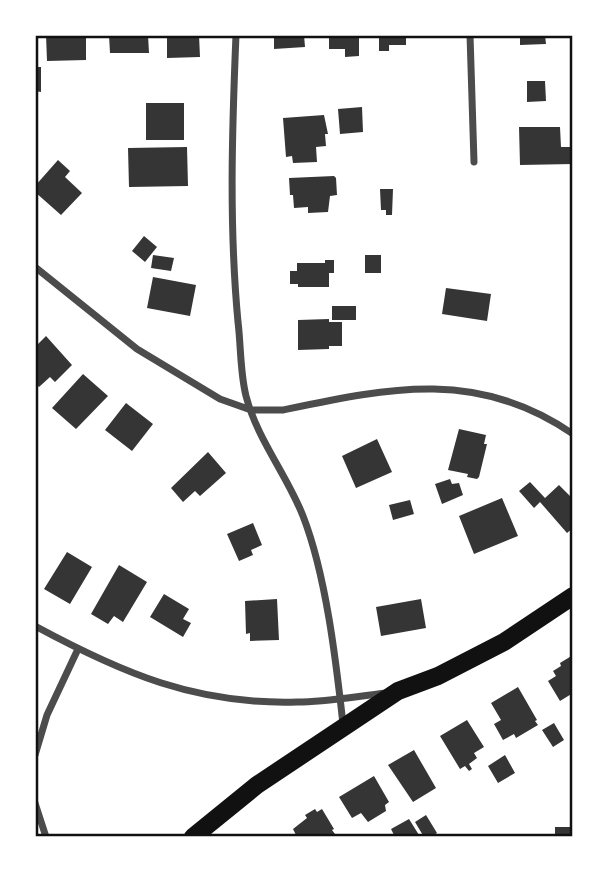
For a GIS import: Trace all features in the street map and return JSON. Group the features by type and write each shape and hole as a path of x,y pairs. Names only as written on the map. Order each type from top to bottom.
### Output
{"main road":[{"path":"193,837 257,785 398,691 438,676 504,642 573,596"}],"street":[{"path":"236,35 231,175 234,264 244,384 262,437 290,486 308,531 327,613 344,729"},
{"path":"470,35 474,162"},
{"path":"35,267 137,349 220,399 251,410 283,410 397,389 460,389 529,408 573,433"},
{"path":"35,626 78,649 155,683 182,690 239,700 297,702 398,691"},
{"path":"35,755 47,715 78,649"},
{"path":"35,803 46,837"}],"building":[{"path":"46,35 86,35 86,60 47,61"},
{"path":"109,35 148,35 149,53 110,53"},
{"path":"167,35 199,35 200,57 167,58"},
{"path":"274,35 304,35 305,47 274,49"},
{"path":"329,35 359,35 359,56 345,57 345,49 329,49"},
{"path":"379,35 406,35 406,45 389,45 389,51 379,51"},
{"path":"520,35 545,35 546,44 520,45"},
{"path":"35,67 41,67 41,92 35,91"},
{"path":"527,81 545,81 546,101 527,102"},
{"path":"146,103 184,103 184,140 146,140"},
{"path":"362,107 363,132 340,134 338,109"},
{"path":"324,115 328,134 325,134 326,146 316,147 317,162 293,163 292,156 286,157 283,118"},
{"path":"519,127 560,127 561,147 573,147 573,164 520,165"},
{"path":"187,147 188,186 129,187 128,148"},
{"path":"58,160 70,171 65,177 82,193 61,215 35,192 35,186"},
{"path":"334,176 337,195 330,196 328,212 308,213 308,207 294,208 289,178"},
{"path":"380,189 393,189 392,215 386,215 386,210 381,210"},
{"path":"144,236 157,247 145,262 132,251"},
{"path":"153,255 174,258 171,271 151,268"},
{"path":"365,255 381,255 381,273 365,273"},
{"path":"325,260 334,260 334,273 329,273 329,287 298,287 298,284 290,284 290,271 297,271 297,263 325,263"},
{"path":"153,277 196,285 190,316 147,308"},
{"path":"446,288 491,294 487,321 442,314"},
{"path":"332,306 356,306 356,320 332,320"},
{"path":"329,319 329,322 342,322 342,346 298,350 298,320"},
{"path":"46,336 72,365 55,382 50,377 39,387 35,382 35,347"},
{"path":"83,374 108,396 76,429 52,408"},
{"path":"126,403 153,424 132,451 105,430"},
{"path":"459,429 486,435 484,444 487,444 477,479 467,477 468,474 448,470"},
{"path":"377,439 392,472 356,488 342,456"},
{"path":"208,452 226,473 200,496 195,491 183,502 171,488"},
{"path":"450,479 452,484 459,483 463,495 442,504 435,484"},
{"path":"530,482 545,498 559,485 573,499 573,528 567,533 540,502 534,508 519,491"},
{"path":"502,498 518,536 474,554 459,516"},
{"path":"410,500 414,514 393,520 389,505"},
{"path":"253,523 262,545 251,550 253,555 239,561 227,534"},
{"path":"67,552 92,567 70,604 44,589"},
{"path":"119,565 147,582 123,622 114,616 108,624 91,614"},
{"path":"164,594 189,609 183,619 191,623 183,637 150,617"},
{"path":"277,599 279,640 250,641 250,633 246,634 245,601"},
{"path":"421,599 426,628 381,636 376,607"},
{"path":"573,655 573,693 560,701 548,681 556,676 553,671 561,666 560,663"},
{"path":"518,687 538,725 516,738 514,734 503,740 494,724 501,720 491,703"},
{"path":"467,720 484,747 474,753 477,758 469,764 472,769 469,771 465,766 460,769 440,736"},
{"path":"554,723 564,740 553,747 542,730"},
{"path":"414,750 436,788 413,802 388,765"},
{"path":"505,755 515,773 498,783 488,766"},
{"path":"374,776 389,802 385,805 386,811 368,822 361,813 352,818 339,797"},
{"path":"315,809 317,812 322,809 335,834 330,837 297,837 293,829 307,818 305,815"},
{"path":"426,815 437,833 431,837 424,837 415,822"},
{"path":"409,819 419,835 395,837 391,829"},
{"path":"555,827 573,827 573,837 555,837"}]}
